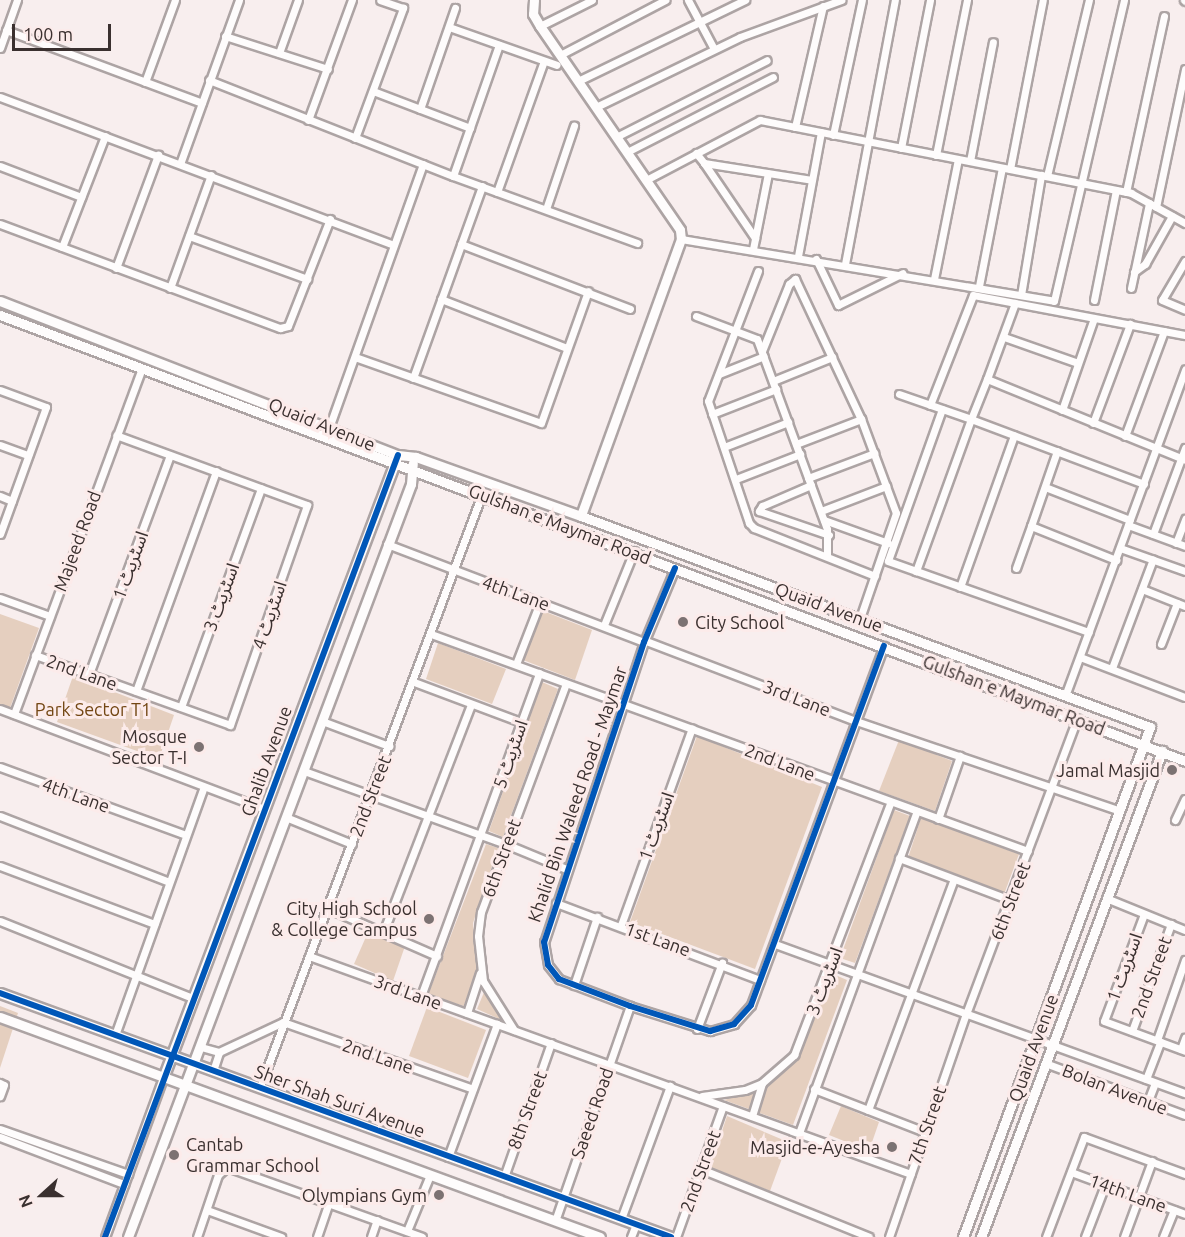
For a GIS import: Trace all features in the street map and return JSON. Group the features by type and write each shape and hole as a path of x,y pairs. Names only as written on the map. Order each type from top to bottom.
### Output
{"main road":[{"path":"534,0 533,14 558,60 578,81 627,152 681,239 581,516"},
{"name":"Quaid Avenue","path":"0,301 330,425 397,459 416,457 860,618 1150,727 963,1237"},
{"name":"Gulshan e Maymar Road","path":"0,315 397,459 412,467 675,568 1077,718 1185,761"},
{"path":"128,1237 288,818 411,484 412,467 416,457"},
{"name":"Ghalib Avenue","path":"163,1078 397,459"},
{"name":"Quaid Avenue","path":"981,1237 1162,752"},
{"name":"Sher Shah Suri Avenue","path":"0,993 670,1237"},
{"path":"0,1017 600,1237"}],"street":[{"path":"0,48 17,0"},
{"path":"145,82 175,0"},
{"path":"180,164 239,0"},
{"path":"279,53 298,0"},
{"path":"308,120 352,0"},
{"path":"355,138 403,8 380,0"},
{"path":"540,26 592,0"},
{"path":"449,27 544,61 558,60 665,0"},
{"path":"688,0 714,49"},
{"path":"578,81 699,20 746,0"},
{"path":"596,107 714,49 841,0"},
{"path":"833,135 862,0"},
{"path":"845,264 895,0"},
{"path":"901,148 930,0"},
{"path":"936,155 967,0"},
{"path":"979,286 1043,0"},
{"path":"1021,294 1044,176 1089,0"},
{"path":"681,239 1056,299 1124,0"},
{"path":"795,127 823,6"},
{"path":"420,109 455,8"},
{"path":"1126,192 1164,16"},
{"path":"6,30 202,103"},
{"path":"225,36 328,69"},
{"path":"970,161 993,42"},
{"path":"453,176 499,45"},
{"path":"616,137 767,60"},
{"path":"497,192 544,61"},
{"path":"1156,207 1185,69"},
{"path":"627,152 773,77"},
{"path":"209,80 453,176 637,243"},
{"path":"373,91 470,128"},
{"path":"0,97 330,219 393,245"},
{"path":"646,180 760,120 1126,192 1185,223"},
{"path":"546,209 574,126"},
{"path":"798,256 821,132"},
{"path":"62,247 105,136"},
{"path":"696,153 755,238"},
{"path":"116,267 158,155"},
{"path":"934,279 958,159"},
{"path":"704,163 812,180"},
{"path":"330,425 423,164"},
{"path":"0,166 81,197"},
{"path":"753,249 768,174"},
{"path":"170,288 211,175"},
{"path":"412,378 482,186"},
{"path":"1094,300 1116,190"},
{"path":"1131,288 1149,203"},
{"path":"1134,272 1144,264 1172,216"},
{"path":"0,224 280,328 288,326 330,219"},
{"path":"189,236 307,279"},
{"path":"461,244 630,309"},
{"path":"816,259 838,305 903,273"},
{"path":"1185,261 1162,300 1185,309"},
{"path":"758,271 737,330 709,396 712,414 754,528 827,555 875,576"},
{"path":"719,374 763,354 789,284 795,279 861,419 897,517 860,618"},
{"path":"355,357 541,423 588,291"},
{"path":"930,405 971,297 1185,335"},
{"path":"441,299 567,348"},
{"path":"916,572 1015,303"},
{"path":"696,316 757,339 829,534 827,555"},
{"path":"1062,410 1094,318"},
{"path":"1093,423 1130,324"},
{"path":"1125,436 1164,331"},
{"path":"1004,338 1078,363"},
{"path":"773,381 832,357"},
{"name":"Majeed Road","path":"14,714 142,368"},
{"path":"1065,696 1185,369"},
{"path":"987,379 1183,460"},
{"path":"712,414 776,389"},
{"path":"0,390 46,407 0,534"},
{"path":"900,394 1144,484"},
{"path":"942,409 888,561 1089,632"},
{"path":"796,444 861,419"},
{"path":"724,447 788,422"},
{"path":"116,435 261,488"},
{"path":"960,587 1014,435"},
{"path":"0,445 28,455"},
{"path":"1153,534 1183,460 1185,448"},
{"path":"1016,568 1057,451"},
{"path":"829,534 759,511 762,506 810,481 874,453"},
{"path":"736,479 800,454"},
{"name":"اسٹریٹ 1","path":"89,674 171,455"},
{"path":"136,691 216,471"},
{"path":"821,511 886,486"},
{"path":"1045,487 1185,546"},
{"name":"اسٹریٹ 4","path":"230,725 307,504 261,488"},
{"name":"اسٹریٹ 3","path":"181,707 261,488"},
{"path":"455,570 482,494"},
{"path":"0,496 12,501"},
{"path":"1176,543 1185,519"},
{"path":"824,520 888,543"},
{"path":"1031,526 1116,560"},
{"name":"4th Lane","path":"387,544 645,642"},
{"path":"1120,548 1185,571"},
{"path":"604,625 634,551"},
{"path":"1112,668 1153,559"},
{"name":"Khalid Bin Waleed Road - Maymar","path":"675,568 622,706 544,942 545,957 559,980 697,1029 710,1031 734,1024 751,1005 884,646"},
{"name":"2nd Street","path":"283,1022 455,570"},
{"path":"1142,590 1185,606"},
{"path":"0,598 50,616"},
{"path":"516,664 540,602"},
{"path":"1161,644 1177,603"},
{"path":"431,634 566,684"},
{"name":"3rd Lane","path":"645,642 856,721 1120,811"},
{"name":"2nd Lane","path":"35,655 230,725"},
{"path":"1080,657 1185,697"},
{"name":"اسٹریٹ 5","path":"482,835 539,673"},
{"path":"414,682 521,722"},
{"name":"2nd Lane","path":"566,684 622,706 692,728 832,783 1028,851"},
{"name":"6th Street","path":"514,1030 483,981 478,936 482,912 566,684"},
{"path":"384,930 430,816 471,704"},
{"path":"0,709 264,809"},
{"path":"1052,787 1077,718"},
{"path":"322,721 389,746"},
{"name":"اسٹریٹ 1","path":"621,925 692,728"},
{"path":"938,819 960,756"},
{"name":"4th Lane","path":"0,767 186,835"},
{"path":"304,771 506,844 566,870"},
{"path":"115,1035 204,787"},
{"name":"6th Street","path":"966,1014 1052,787"},
{"path":"1175,820 1185,799"},
{"name":"اسٹریٹ 3","path":"696,1096 725,1094 762,1083 794,1055 831,964 890,803"},
{"name":"اسٹریٹ 3","path":"856,974 917,811"},
{"path":"0,816 169,882"},
{"path":"288,818 351,844"},
{"path":"421,996 482,835"},
{"path":"899,858 953,881 1010,900"},
{"path":"0,866 154,924"},
{"path":"868,1110 908,995 953,881"},
{"path":"1106,898 1185,930"},
{"name":"1st Lane","path":"556,903 722,963 760,980"},
{"path":"327,908 384,930 437,956"},
{"name":"اسٹریٹ 1","path":"1132,1031 1104,1021 1144,914"},
{"path":"574,985 597,916"},
{"path":"0,921 193,998"},
{"name":"2nd Street","path":"1132,1031 1171,924"},
{"name":"Bolan Avenue","path":"775,944 908,995 1185,1093"},
{"name":"3rd Lane","path":"309,956 609,1065"},
{"path":"1146,1079 1185,960"},
{"path":"697,1029 722,963"},
{"path":"467,1013 482,969"},
{"path":"799,1133 856,974"},
{"name":"Saeed Road","path":"555,1221 630,1006"},
{"name":"7th Street","path":"889,1237 966,1014"},
{"path":"201,1047 219,1052 283,1022"},
{"path":"260,1087 283,1022"},
{"name":"2nd Lane","path":"283,1022 473,1089"},
{"path":"448,1157 497,1024"},
{"path":"1132,1031 1183,1050 1185,1038"},
{"name":"8th Street","path":"504,1176 551,1043"},
{"path":"213,1071 219,1052"},
{"name":"Bolan Avenue","path":"1045,1063 1185,1115"},
{"path":"609,1065 910,1174"},
{"path":"105,1237 163,1078"},
{"path":"752,1116 762,1083"},
{"path":"1148,1101 1155,1083"},
{"path":"0,1096 2,1084"},
{"path":"621,1219 670,1086"},
{"path":"814,1089 925,1132"},
{"name":"2nd Street","path":"676,1237 723,1106"},
{"path":"0,1129 128,1174"},
{"path":"0,1137 124,1184"},
{"path":"1046,1237 1084,1137 1185,1173"},
{"path":"1124,1237 1152,1161"},
{"path":"197,1237 218,1175 227,1167 237,1168 420,1237"},
{"path":"700,1169 869,1237"},
{"name":"14th Lane","path":"1071,1172 1185,1214"},
{"path":"407,1232 430,1175"},
{"path":"1085,1237 1106,1185"},
{"path":"317,1237 330,1203"},
{"path":"207,1210 281,1237"},
{"path":"1163,1237 1174,1210"},
{"path":"370,1237 377,1220"},
{"path":"631,1237 636,1224"}],"green space":[{"path":"543,611 592,630 575,680 523,660"},
{"path":"0,614 39,628 10,708 0,704"},
{"path":"438,643 506,669 492,704 426,679"},
{"name":"Park Sector T1","path":"73,676 174,715 159,759 57,722"},
{"path":"542,682 558,689 503,837 489,831"},
{"path":"697,736 822,787 755,969 630,922"},
{"path":"899,740 952,761 935,811 879,791"},
{"path":"894,810 910,816 855,963 840,958"},
{"path":"921,818 1019,854 1003,897 908,858"},
{"path":"486,844 498,848 473,923 477,967 464,1006 428,995"},
{"path":"369,930 405,946 393,981 354,964"},
{"path":"833,974 847,980 793,1125 757,1112 767,1084 786,1070 801,1052"},
{"path":"485,990 506,1022 477,1009"},
{"path":"0,1006 18,1013 0,1068"},
{"path":"427,1007 486,1030 468,1078 409,1056"},
{"path":"756,1091 749,1109 724,1100"},
{"path":"841,1106 879,1122 869,1151 829,1135"},
{"path":"727,1116 788,1142 770,1191 710,1167"}],"cycle path":[{"path":"105,1237 398,455"},
{"path":"675,568 644,642 544,942 548,965 559,979 630,1006 710,1031 734,1024 751,1005 884,646"},
{"path":"0,993 671,1237"}],"place":[{"name":"City School","path":"683,622"},
{"name":"Mosque Sector T-I","path":"199,747"},
{"name":"Jamal Masjid","path":"1172,770"},
{"name":"City High School & College Campus","path":"429,919"},
{"name":"Masjid-e-Ayesha","path":"892,1147"},
{"name":"Cantab Grammar School","path":"174,1155"},
{"name":"Olympians Gym","path":"439,1195"}]}
